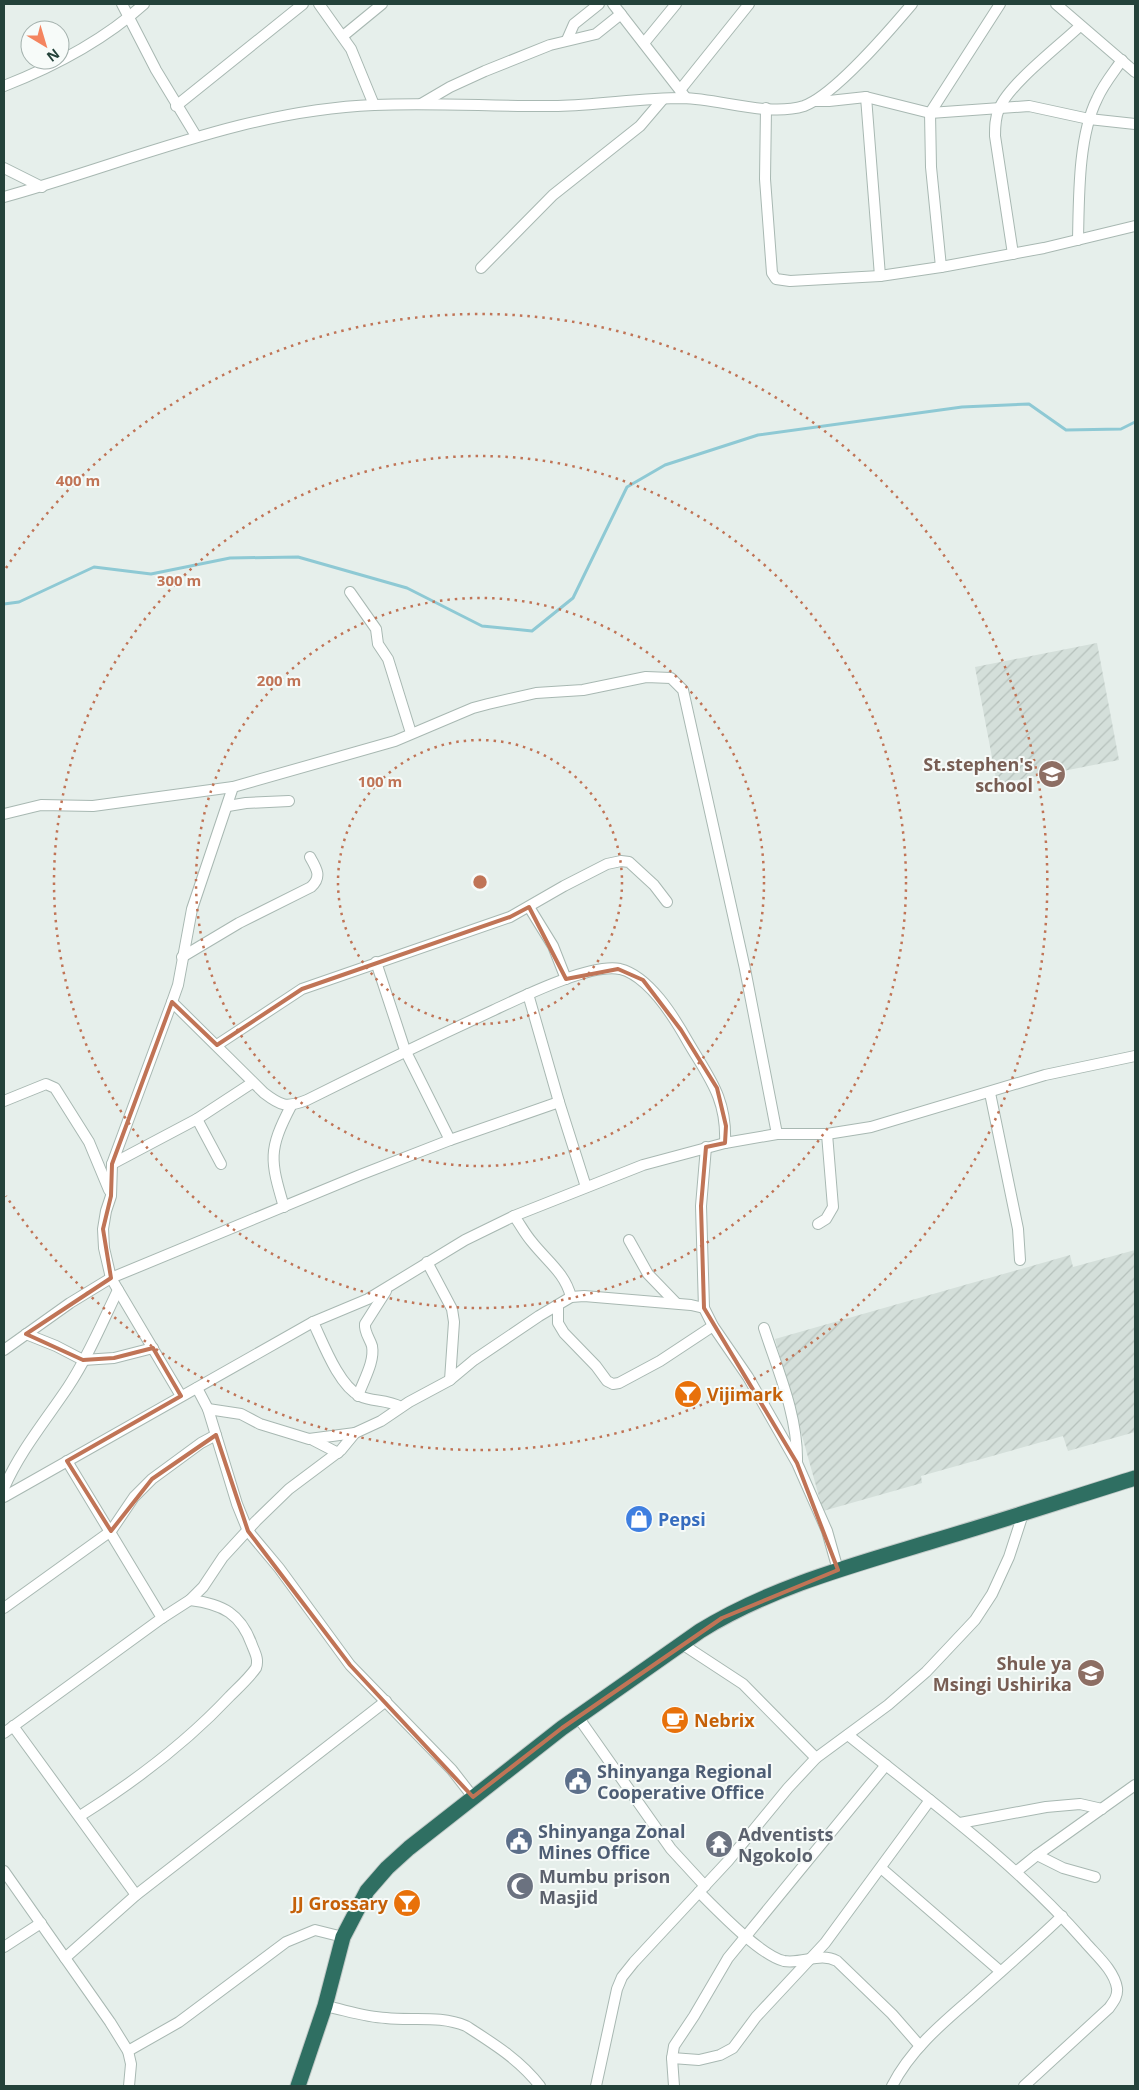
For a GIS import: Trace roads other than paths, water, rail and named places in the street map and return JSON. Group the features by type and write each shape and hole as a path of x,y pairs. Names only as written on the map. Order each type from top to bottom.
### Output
{"highway":[{"path":"298,2086 325,2006 343,1937 367,1891 387,1868 473,1797 578,1717 682,1644 722,1618 754,1602 838,1570 1024,1514 1135,1478"}],"street":[{"path":"122,4 176,106 196,136"},
{"path":"4,86 68,59 128,18 144,4"},
{"path":"176,106 303,4"},
{"path":"319,4 351,49 374,105"},
{"path":"343,36 382,4"},
{"path":"567,40 574,24 599,4"},
{"path":"613,4 683,94"},
{"path":"644,43 676,4"},
{"path":"683,94 749,4"},
{"path":"815,101 856,65 912,4"},
{"path":"941,267 931,167 930,113 1000,4"},
{"path":"1056,4 1135,72"},
{"path":"420,105 476,74 567,40 596,34 621,14"},
{"path":"1013,254 995,136 999,108 1020,81 1080,26"},
{"path":"1078,240 1079,189 1089,119 1104,85 1122,60"},
{"path":"4,197 42,187 196,136 229,127 311,110 374,105 555,106 663,99 683,94 766,108 790,109 815,101 866,97 930,113 1029,106 1089,119 1135,124"},
{"path":"866,97 880,276"},
{"path":"480,268 553,195 640,126 663,99"},
{"path":"766,108 764,179 774,277 790,281 880,276 1013,254 1135,226"},
{"path":"4,168 42,187"},
{"path":"350,592 376,629 378,644 388,659 412,733"},
{"path":"4,814 41,805 93,806 233,787 395,741 473,708 536,693 583,690 646,677 671,678 683,690 746,977 777,1134"},
{"path":"181,1396 111,1278 104,1248 103,1229 106,1210 111,1196 112,1164 172,1002 192,909 233,787"},
{"path":"228,806 246,803 289,801"},
{"path":"182,958 239,923 311,887 317,881 318,873 310,858"},
{"path":"217,1045 302,988 510,917 585,874 607,864 621,861 629,862 654,885 667,902"},
{"path":"529,907 553,946 566,979"},
{"path":"376,962 404,1050 450,1140"},
{"path":"172,1002 217,1045 252,1083 279,1103 291,1106 404,1050 528,994 566,979 588,973 618,969 638,976 643,980 681,1030 716,1088 726,1126 724,1143"},
{"path":"528,994 586,1187"},
{"path":"4,1497 313,1322 368,1299 465,1240 514,1216 586,1187 643,1165 706,1147 777,1134 827,1134 871,1126 990,1093 1045,1075 1135,1056"},
{"path":"112,1164 197,1119 252,1083"},
{"path":"4,1101 46,1084 55,1088 89,1142 111,1196"},
{"path":"990,1093 1018,1229 1020,1260"},
{"path":"4,1350 70,1303 111,1278 450,1140 559,1102"},
{"path":"284,1207 274,1169 273,1155 274,1142 291,1106"},
{"path":"197,1119 221,1164"},
{"path":"818,1224 826,1219 833,1207 827,1134"},
{"path":"706,1147 701,1206 704,1308 713,1326 748,1377 797,1463 827,1531 838,1570"},
{"path":"514,1216 532,1243 558,1270 568,1287 571,1298"},
{"path":"629,1240 648,1274 676,1304"},
{"path":"427,1262 452,1309 454,1322 450,1380"},
{"path":"358,1396 372,1354 365,1324 378,1301 390,1286"},
{"path":"4,1488 11,1472 69,1385 92,1345 118,1290"},
{"path":"314,1440 355,1433 381,1421 401,1407 450,1380 474,1360 571,1298 584,1296 704,1308"},
{"path":"558,1305 558,1323 564,1333 596,1366 607,1381 613,1384 660,1360 713,1326"},
{"path":"313,1322 349,1389 358,1396 384,1400 401,1407"},
{"path":"764,1328 789,1405 797,1440 797,1463"},
{"path":"26,1334 56,1346 82,1360 114,1358 152,1348"},
{"path":"197,1388 208,1409 237,1504 248,1531 278,1568 339,1651 452,1770 473,1797"},
{"path":"208,1409 241,1414 273,1429 314,1440 338,1453"},
{"path":"4,1733 162,1618 190,1600 203,1587 223,1557 289,1489 338,1453 355,1433"},
{"path":"4,1608 111,1531 134,1497 152,1479 201,1443 216,1435"},
{"path":"67,1461 162,1618"},
{"path":"596,2086 617,1988 622,1977 728,1861 788,1788 816,1758 888,1705 926,1672 975,1620 992,1594 1009,1556 1024,1514"},
{"path":"80,1816 109,1798 164,1758 217,1710 256,1668 258,1659 250,1638 237,1617 216,1606 190,1600"},
{"path":"682,1644 743,1684 816,1758"},
{"path":"65,1958 136,1895 386,1701"},
{"path":"578,1717 671,1849 702,1889 745,1936 784,1961 808,1961 827,1957 837,1962 892,2014 920,2046"},
{"path":"13,1726 136,1895"},
{"path":"848,1734 1017,1872 1062,1916 1109,1971 1115,1981 1117,1994 1109,2008 1096,2022 1024,2086"},
{"path":"674,2086 672,2058 674,2046 728,1958 886,1765"},
{"path":"1017,1872 1037,1855 1135,1785"},
{"path":"672,2058 699,2060 720,2055 733,2048 749,2024 825,1943 930,1800"},
{"path":"960,1824 1046,1807 1080,1804 1102,1809"},
{"path":"1037,1855 1063,1868 1095,1877"},
{"path":"881,1868 1000,1971"},
{"path":"4,1871 110,2022 128,2051 131,2064 129,2086"},
{"path":"892,2086 920,2046 1062,1916"},
{"path":"4,1947 41,1922"},
{"path":"128,2051 179,2022 286,1942 315,1930 343,1937"},
{"path":"325,2006 384,2018 432,2018 457,2022 466,2026 516,2060 530,2072 540,2086"}],"waterway":[{"path":"4,604 19,602 94,567 151,574 230,558 298,557 407,588 482,626 532,631 573,598 627,487 665,465 758,435 962,407 1029,404 1066,430 1121,429 1135,422"}],"place":[{"name":"St.stephen's school","path":"1052,774"},
{"name":"Vijimark","path":"688,1394"},
{"name":"Pepsi","path":"639,1519"},
{"name":"Shule ya Msingi Ushirika","path":"1091,1673"},
{"name":"Nebrix","path":"675,1720"},
{"name":"Shinyanga Regional Cooperative Office","path":"578,1781"},
{"name":"Shinyanga Zonal Mines Office","path":"519,1841"},
{"name":"Adventists Ngokolo","path":"719,1844"},
{"name":"Mumbu prison Masjid","path":"520,1886"},
{"name":"JJ Grossary","path":"407,1903"}]}
